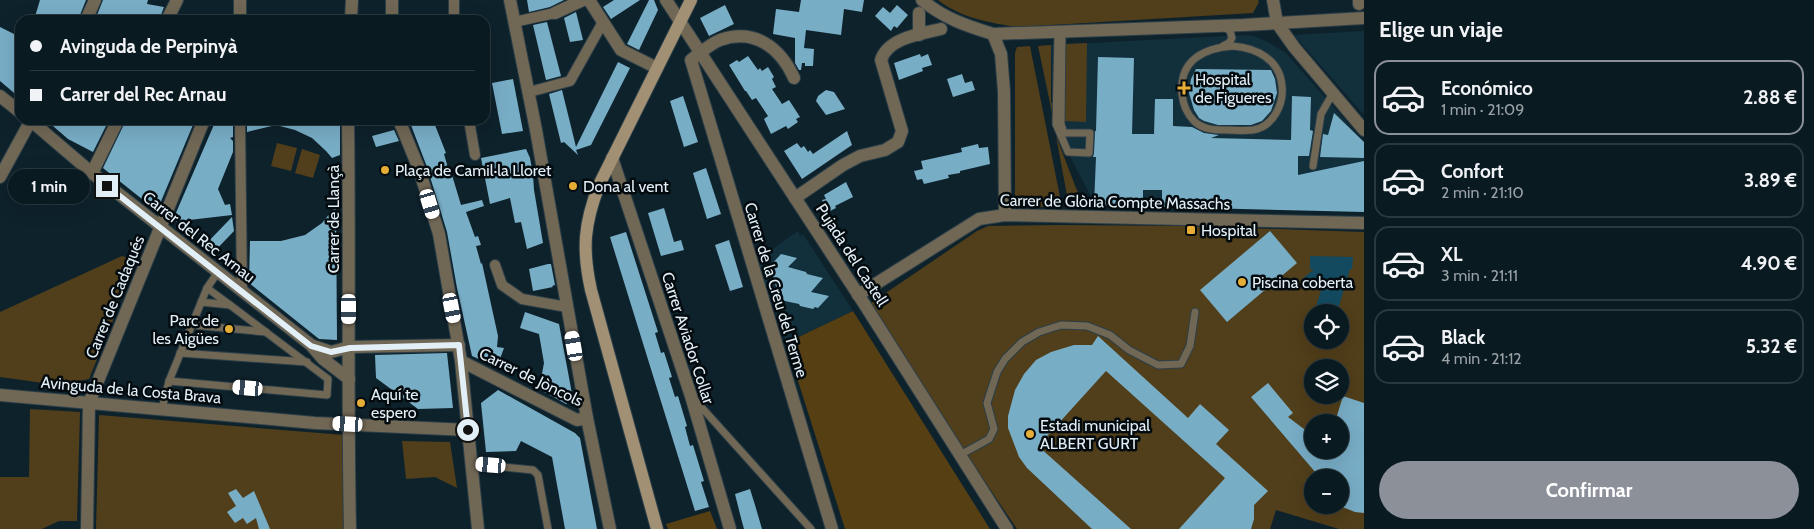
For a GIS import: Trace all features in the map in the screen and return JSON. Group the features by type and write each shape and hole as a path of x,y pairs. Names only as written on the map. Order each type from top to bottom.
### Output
{"main road":[{"path":"657,529 598,320 587,271 585,243 589,214 599,185 691,0"}],"street":[{"path":"88,15 95,0"},
{"path":"170,15 178,0"},
{"path":"240,0 240,15"},
{"path":"351,15 352,0"},
{"path":"391,0 392,15"},
{"path":"454,0 454,15"},
{"path":"510,0 543,166 587,418 610,529"},
{"path":"514,22 556,13 583,0"},
{"path":"588,0 621,50 657,68"},
{"name":"Pujada del Castell","path":"666,0 680,21 696,56 795,198 1007,529"},
{"path":"922,0 934,10 961,24 993,34 1222,26 1364,18"},
{"path":"1273,0 1277,23 1294,47 1364,130"},
{"path":"919,13 919,35"},
{"path":"529,92 570,80 602,22"},
{"path":"795,198 843,165 860,156 885,150 898,142 902,131 880,60 884,51 891,45 941,29"},
{"path":"993,34 1001,54 1004,91 1005,215"},
{"path":"696,56 718,41 731,37 762,40 782,58 794,78"},
{"name":"Carrer de la Creu del Terme","path":"696,56 766,316 832,529"},
{"path":"0,96 15,108"},
{"path":"0,177 27,125"},
{"name":"Carrer del Rec Arnau","path":"36,125 92,174 242,290 349,379"},
{"path":"92,174 116,125"},
{"name":"Carrer de Cadaqués","path":"89,403 202,125"},
{"path":"240,125 242,290"},
{"name":"Carrer de Llançà","path":"348,125 350,529"},
{"path":"402,125 419,169 439,234 462,361 478,529"},
{"path":"470,125 475,155"},
{"name":"Carrer Aviador Collar","path":"612,158 691,396 730,529"},
{"name":"Carrer de Glòria Compte Massachs","path":"858,295 979,219 1005,215 1364,223"},
{"path":"495,265 502,286 522,299 567,307"},
{"path":"311,346 331,352 350,348 459,345"},
{"name":"Carrer de Jòncols","path":"462,361 576,420 587,418"},
{"name":"Avinguda de la Costa Brava","path":"0,395 348,424 468,430"},
{"path":"87,529 89,403"}],"lane":[{"path":"1222,26 1230,32 1232,38 1229,43 1206,51 1194,59 1186,70 1182,83 1182,96 1186,110 1195,122 1206,128 1253,130 1263,127 1272,119 1280,103 1282,87 1278,73 1270,60 1259,52 1239,44 1235,36 1237,31 1244,25"},
{"path":"1060,32 1061,124 1064,133 1090,133 1090,152 1068,152 1056,124 1060,32"},
{"path":"1221,47 1245,47"},
{"path":"1313,166 1321,114 1333,93"},
{"path":"162,409 169,381 180,353 207,288 218,272"},
{"path":"169,381 327,395 328,379 207,288"},
{"path":"201,302 230,305"},
{"path":"960,455 989,439 994,429 987,403 992,386 997,372 1022,342 1039,332 1061,325 1087,326 1110,335 1129,350 1158,365 1181,364 1190,346 1195,312"},
{"path":"192,325 266,332"},
{"path":"180,353 307,362"},
{"path":"691,396 811,529"},
{"path":"472,464 533,470 538,474 548,529"}],"shaded area":[{"path":"938,0 1258,0 1259,2 1253,13 1018,27 966,15"},
{"path":"1364,31 1364,115 1294,35"},
{"name":"Hospital de Figueres","path":"1246,35 1268,42 1286,53 1364,142 1364,211 1095,205 1053,123 1051,45"},
{"path":"1087,43 1086,122 1064,121 1066,44"},
{"path":"1051,45 1051,103 1053,103 1054,122 1038,46"},
{"path":"1030,46 1062,207 1017,207 1015,203 1015,53 1017,47"},
{"path":"1056,136 1076,188 1085,206 1069,206"},
{"path":"277,143 297,148 291,171 271,166"},
{"path":"302,149 320,155 313,178 295,173"},
{"path":"1062,225 1185,226 1364,232 1364,529 1339,529 1276,510 1270,529 1017,529 954,436 871,303 977,231 988,226"},
{"path":"798,231 800,236 803,234 853,311 786,343 757,260"},
{"path":"122,256 131,259 114,309 116,313 89,379 58,385 0,377 0,312"},
{"path":"1310,256 1353,257 1352,269 1350,269 1340,304 1317,304 1323,284 1315,290 1300,281 1314,269 1310,269"},
{"path":"853,311 990,529 845,529 786,343"},
{"path":"30,409 80,412 77,521 59,521 42,529 0,529 0,477 29,477"},
{"path":"99,415 344,435 344,529 96,529"},
{"path":"402,441 450,442 457,488 435,477 406,479"},
{"path":"710,511 717,529 668,529 666,524"}],"building":[{"path":"40,0 86,0 80,15 36,15"},
{"path":"103,0 148,0 147,4 164,7 161,15 97,15"},
{"path":"527,0 564,0 550,7 529,12"},
{"path":"614,0 640,0 611,19 603,7"},
{"path":"649,0 654,0 658,10 639,50 627,44"},
{"path":"801,0 864,0 862,12 844,9 841,35 806,30 804,48 814,49 813,66 805,66 805,63 802,63 801,70 799,70 795,63 795,38 773,34 776,9 799,12"},
{"path":"725,5 734,24 709,36 700,18"},
{"path":"897,5 908,15 897,28 894,26 891,31 875,16 883,7 890,13"},
{"path":"576,12 583,40 570,42 564,18"},
{"path":"547,22 561,76 546,80 533,25"},
{"path":"0,27 15,34 15,94 0,81"},
{"path":"920,54 921,57 928,54 932,65 922,68 923,71 899,80 894,63"},
{"path":"748,56 758,70 760,68 762,71 768,67 774,77 772,79 776,87 772,89 782,104 789,100 800,117 796,119 798,122 788,129 786,126 771,134 764,119 768,116 756,98 752,100 745,91 729,65 737,60 739,62"},
{"name":"Hospital de Figueres","path":"1098,57 1134,58 1132,134 1154,134 1155,99 1173,99 1173,126 1192,127 1204,133 1219,135 1211,138 1291,140 1292,96 1311,97 1310,130 1313,131 1309,156 1298,156 1298,175 1364,161 1364,212 1162,207 1162,190 1143,190 1143,207 1094,205 1096,157 1093,157 1096,131"},
{"path":"618,62 630,68 591,145 576,150 578,155 564,142 561,143 549,94 562,90 576,147"},
{"path":"1196,69 1271,70 1275,79 1277,93 1271,111 1262,121 1251,125 1218,125 1204,121 1199,118 1194,110 1189,93 1191,79"},
{"path":"962,74 965,83 972,81 975,90 953,97 947,79"},
{"path":"513,79 523,131 502,134 492,83"},
{"path":"826,90 834,92 845,109 826,115 816,101 818,96"},
{"path":"683,96 698,142 684,147 670,101"},
{"path":"1334,113 1364,142 1364,158 1320,157 1323,134 1328,135"},
{"path":"52,125 106,125 93,152 68,139"},
{"path":"124,125 193,125 157,211 103,168"},
{"path":"214,125 233,125 233,137 230,138 233,141 233,152 218,189 225,205 230,204 232,215 172,222"},
{"path":"247,125 276,125 247,132"},
{"path":"276,125 340,125 340,155 332,158 312,138 295,130"},
{"path":"411,125 435,125 446,153 444,154 450,175 452,175 461,205 482,200 484,206 466,212 475,237 478,236 481,245 476,246 482,263 498,336 497,347 504,348 497,367 472,356 447,232 427,167"},
{"path":"394,130 399,141 376,147 372,136"},
{"path":"847,131 852,145 802,179 784,151 797,143 801,148 804,146 808,152 810,150 813,154"},
{"path":"978,144 979,148 988,147 990,164 960,171 960,173 948,175 949,178 924,184 922,179 917,180 914,171 923,169 921,161 962,152 961,148"},
{"path":"526,149 530,158 543,243 527,249 521,222 515,223 510,198 490,204 481,158"},
{"path":"706,168 721,214 707,219 693,173"},
{"path":"846,182 853,197 835,206 836,208 828,212 822,200 826,199 824,195"},
{"path":"336,206 337,340 319,339 249,283 250,241 281,241 305,235 322,223"},
{"path":"664,208 674,242 681,240 684,250 661,256 648,213"},
{"path":"232,217 234,231 212,254 203,247"},
{"name":"Piscina coberta","path":"1270,231 1297,263 1227,322 1200,290"},
{"path":"626,232 658,332 655,333 661,353 664,352 672,377 669,378 675,397 678,396 687,426 685,427 690,446 693,445 704,481 701,482 709,507 695,511 610,237"},
{"path":"729,240 743,287 730,291 715,245"},
{"path":"781,254 797,258 788,267 823,278 811,292 829,296 818,308 815,307 813,309 780,300 770,266"},
{"path":"551,264 555,285 533,291 529,269"},
{"path":"525,312 559,324 573,399 566,404 539,389 544,363 539,334 520,328"},
{"name":"Estadi municipal ALBERT GURT","path":"1098,336 1188,418 1200,404 1229,430 1216,444 1268,491 1254,505 1254,519 1251,529 1179,529 1225,478 1106,371 1038,446 1131,529 1092,529 1027,468 1019,457 1008,428 1008,416 1015,390 1024,374 1036,360 1051,352 1074,345 1092,345"},
{"path":"447,353 453,408 418,409 376,378 375,355"},
{"path":"1268,383 1293,413 1288,417 1304,429 1304,459 1251,397"},
{"path":"498,390 575,433 580,438 597,529 565,529 552,457 521,441 516,451 486,452 481,403"},
{"path":"1349,398 1364,403 1364,513 1349,510 1349,469 1313,469 1304,459 1349,459 1349,414 1337,414 1341,404 1349,404"},
{"path":"236,489 243,498 254,491 270,529 259,529 256,518 247,524 243,518 235,523 227,512 236,506 228,493"},
{"path":"750,489 762,529 744,529 735,494"}],"place":[{"name":"Hospital de Figueres","path":"1184,88"},
{"name":"Plaça de Camil·la Lloret","path":"385,170"},
{"name":"Dona al vent","path":"573,186"},
{"name":"Hospital","path":"1191,230"},
{"name":"Piscina coberta","path":"1242,282"},
{"name":"Parc de les Aigües","path":"229,329"},
{"name":"Aquí te espero","path":"361,403"},
{"name":"Estadi municipal ALBERT GURT","path":"1030,434"}],"route":[{"path":"107,186 311,346 331,352 350,348 459,345 468,430"}]}
